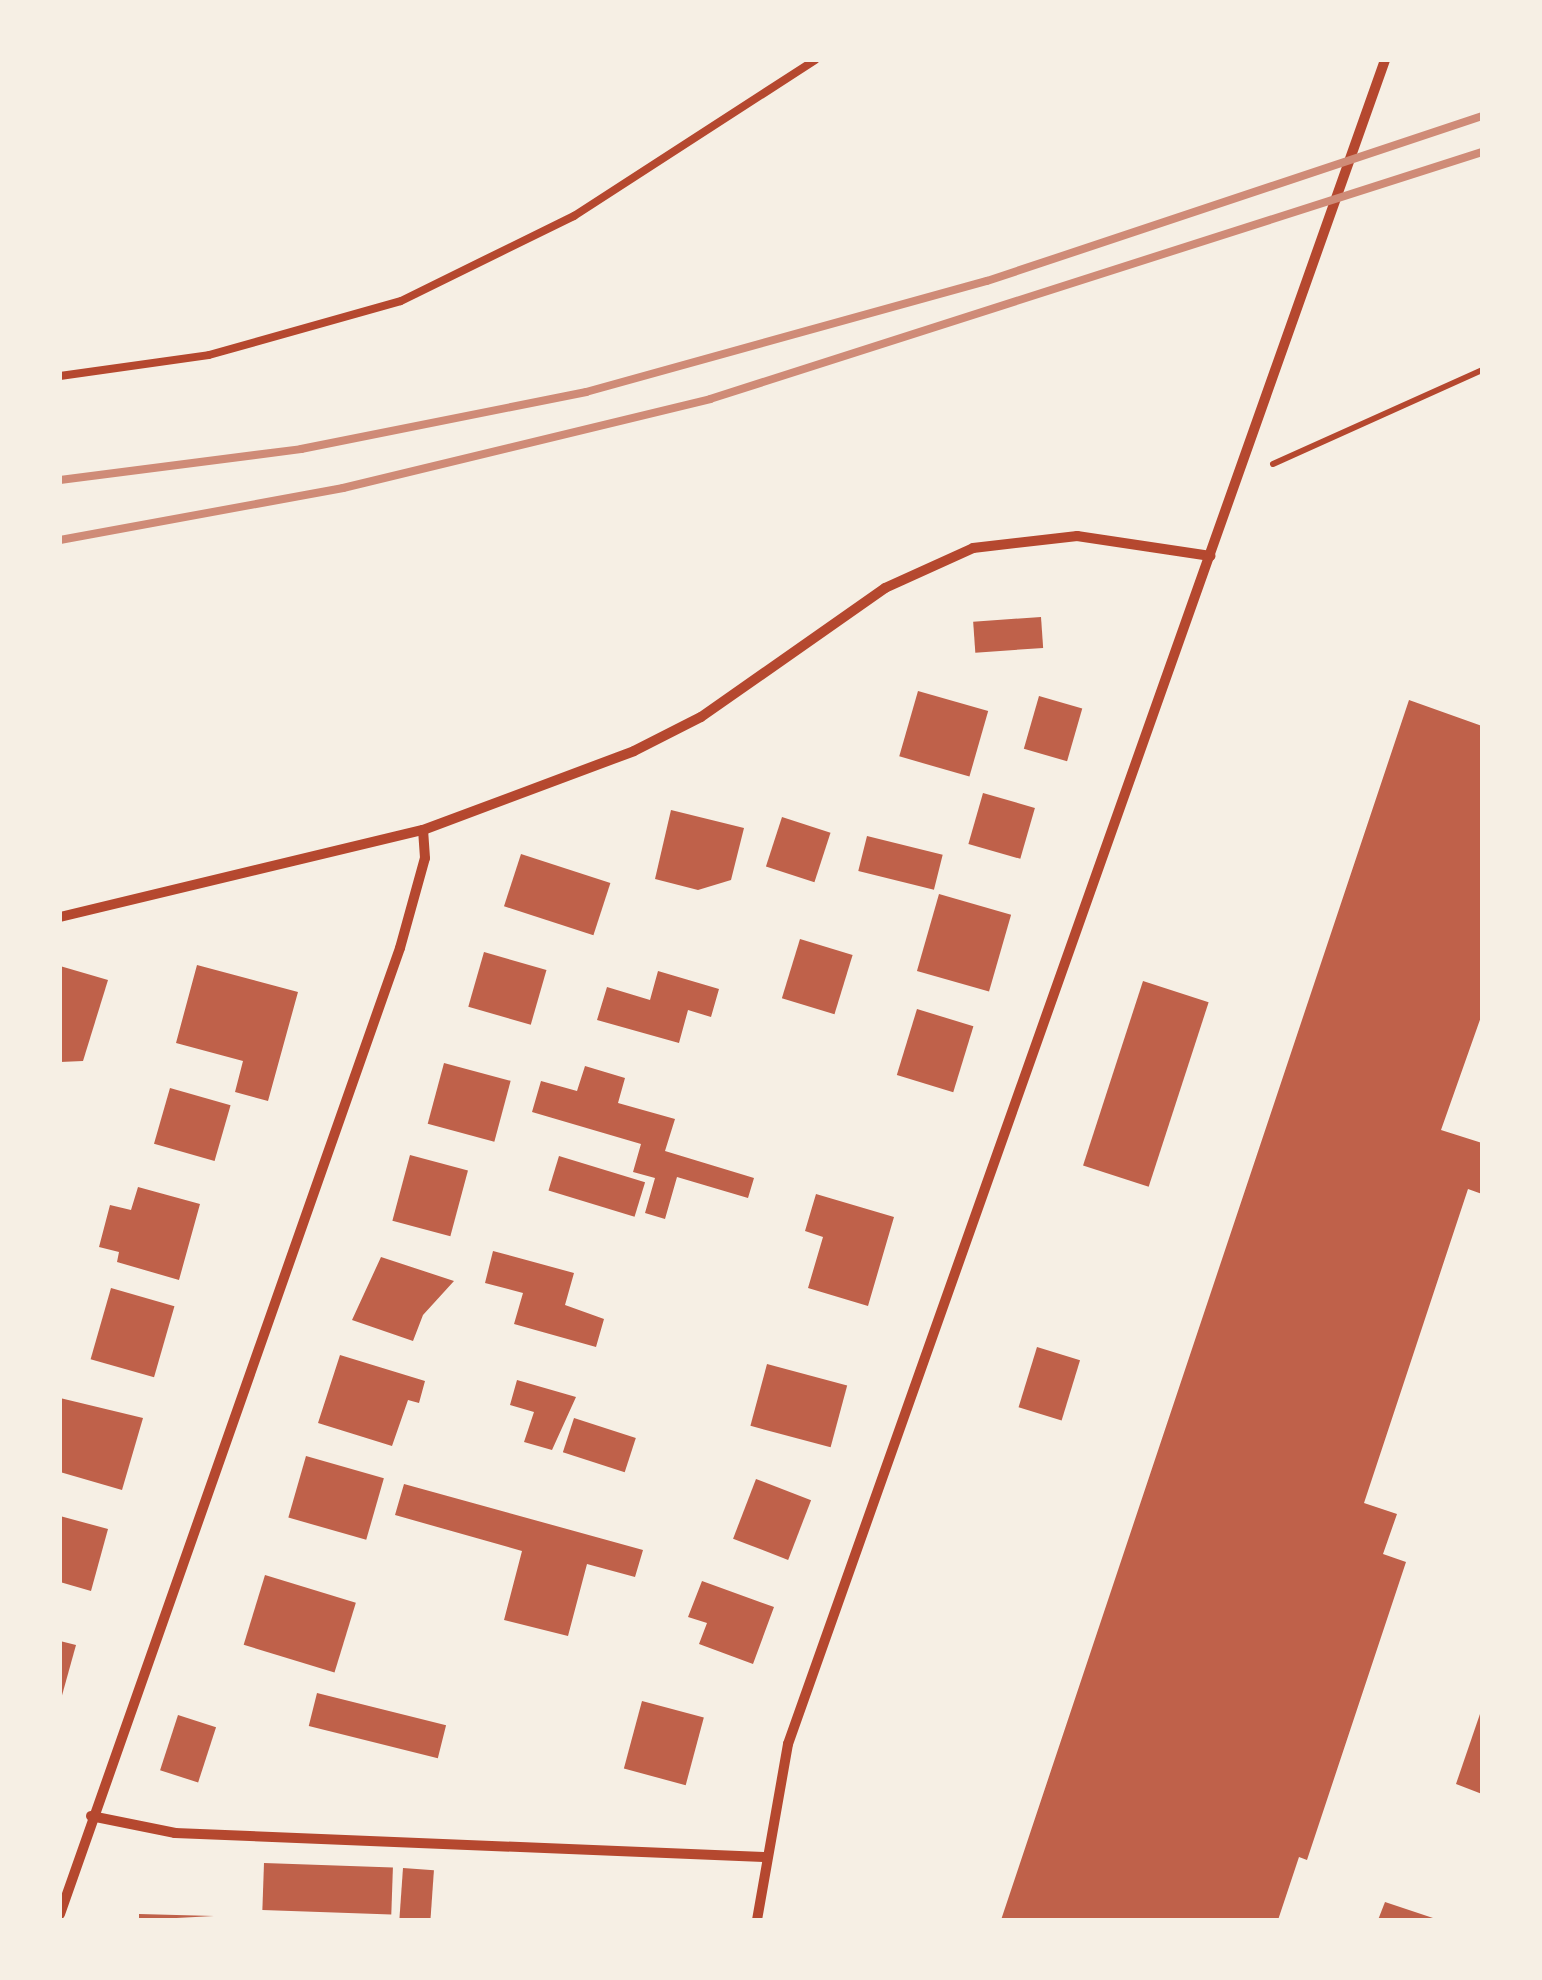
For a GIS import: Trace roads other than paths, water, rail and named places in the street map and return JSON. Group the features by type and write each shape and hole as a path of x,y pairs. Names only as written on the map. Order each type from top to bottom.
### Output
{"street":[{"path":"756,1920 764,1857 788,1744 1385,60"},
{"path":"60,917 424,830 701,717 885,588 972,548 1077,536 1211,556"},
{"path":"60,1914 91,1816 400,948 425,858 424,830"},
{"path":"91,1816 175,1833 764,1857"}],"lane":[{"path":"60,376 225,351 400,301 574,216 815,60"}],"railway":[{"path":"60,480 301,449 586,392 987,281 1482,116"},
{"path":"60,540 343,488 710,399 1482,152"}]}
